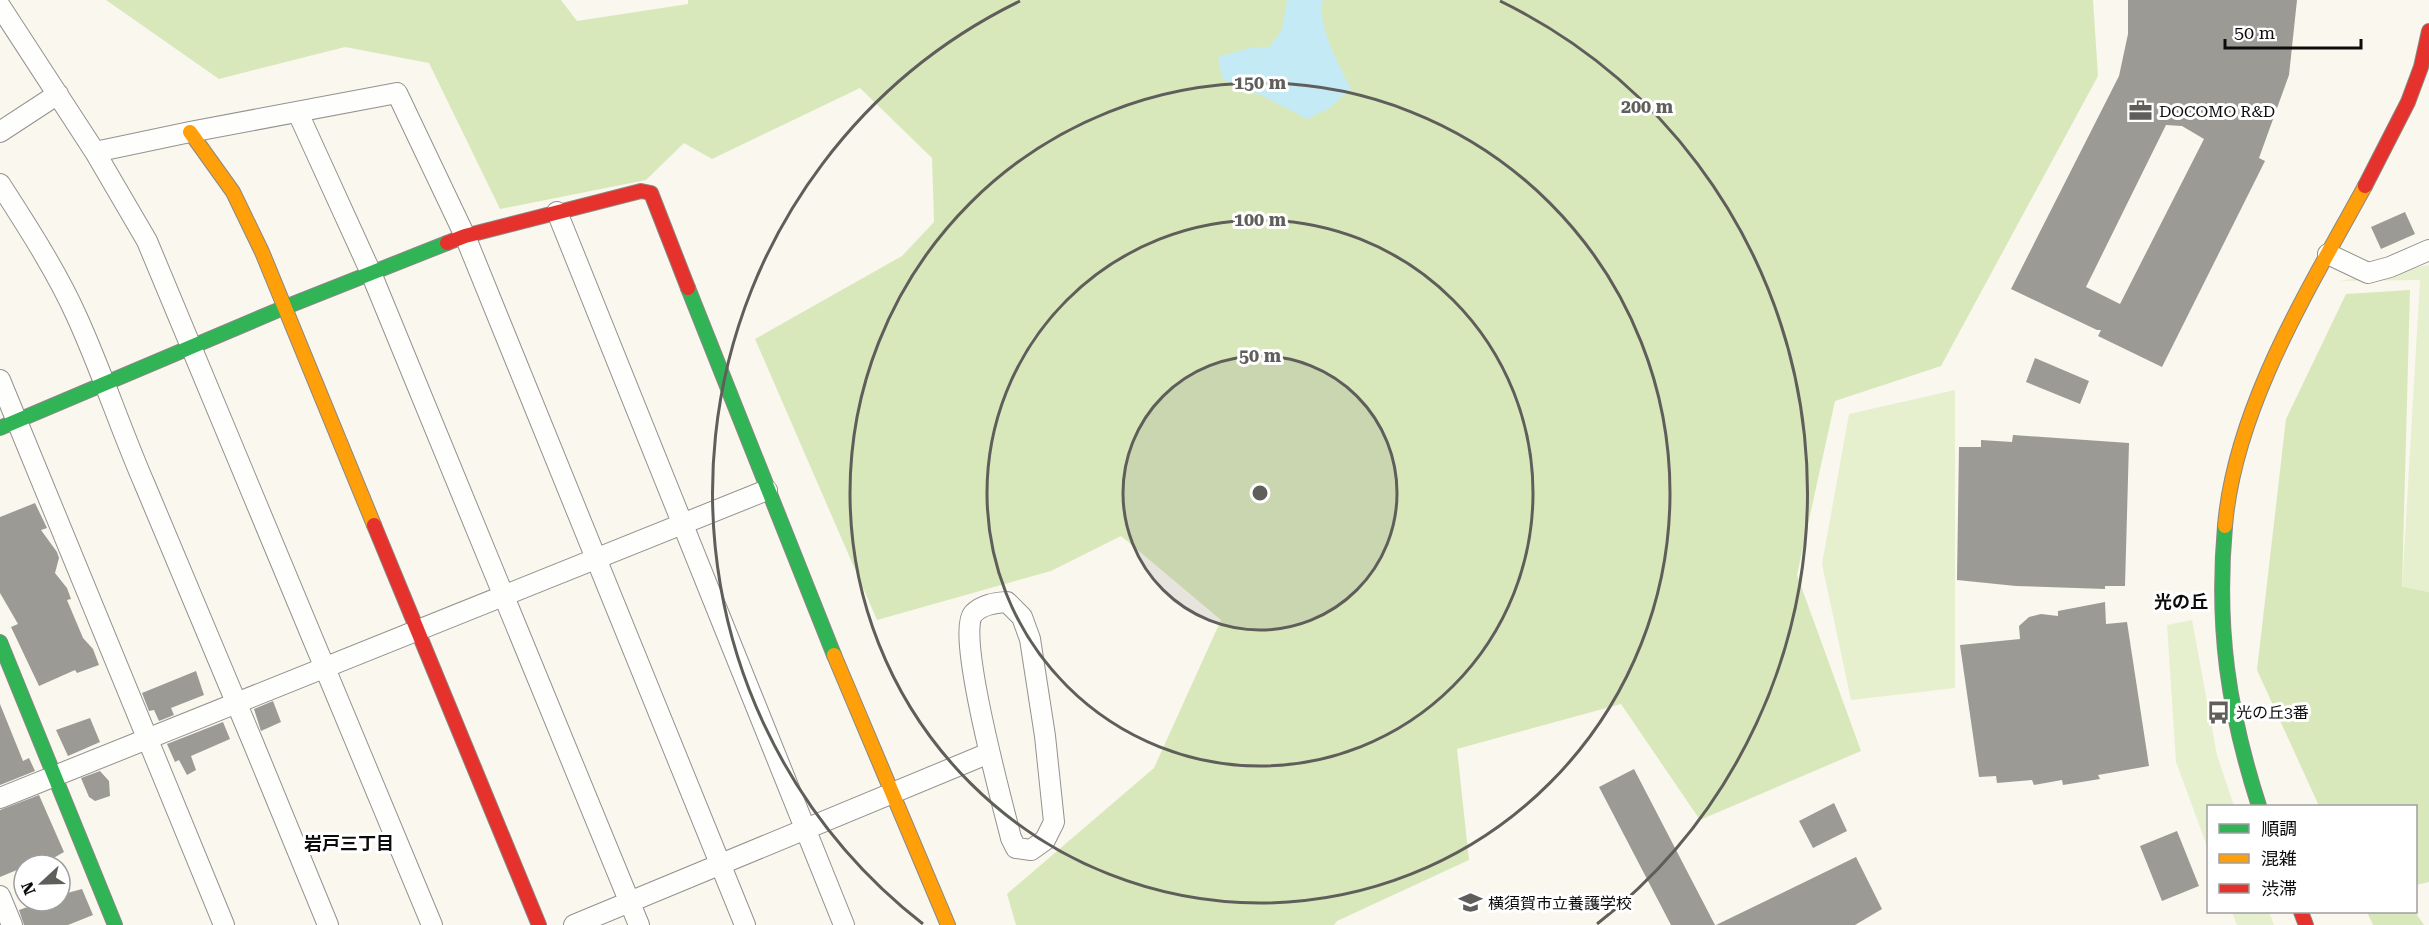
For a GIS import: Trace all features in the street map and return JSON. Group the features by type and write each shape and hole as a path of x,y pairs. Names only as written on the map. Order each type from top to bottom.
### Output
{"street":[{"path":"0,6 95,152 147,241 432,925"},
{"path":"2258,805 2234,721 2222,643 2223,550 2233,483 2247,424 2283,339 2397,127 2418,77 2429,31"},
{"path":"95,152 397,93 465,236 745,925"},
{"path":"0,132 58,94"},
{"path":"298,113 371,273 639,925"},
{"path":"190,132 233,192 262,252 539,925"},
{"path":"0,184 24,220 76,314 133,457 238,702 328,925"},
{"path":"9,424 284,308 465,236 641,191 651,193 767,490 891,794 948,925"},
{"path":"556,212 844,925"},
{"path":"2328,254 2368,273 2390,267 2429,250"},
{"path":"0,380 9,424 148,738 224,925"},
{"path":"0,798 767,490"},
{"path":"1007,602 1022,617 1030,639 1045,736 1054,822 1045,840 1031,850 1016,848 1011,838 989,753 969,647 969,622 974,613 988,604 1007,602"},
{"path":"0,642 116,925"},
{"path":"574,925 989,753"},
{"path":"0,896 12,925"}],"green space":[{"path":"106,0 561,0 577,21 688,4 688,0 2093,0 2098,76 1941,366 1835,401 1797,575 1861,751 1700,820 1621,704 1457,749 1469,860 1337,921 1334,925 1016,925 1007,894 1154,768 1221,620 1121,536 1051,571 877,620 755,339 902,256 934,222 932,158 860,88 712,159 684,143 646,180 500,209 429,63 345,47 219,79"},
{"path":"2429,265 2429,592 2402,588 2420,280 2340,281"},
{"path":"2410,290 2402,587 2429,592 2429,882 2417,885 2417,805 2319,805 2257,670 2286,419 2346,294"},
{"path":"1955,390 1955,688 1851,700 1822,564 1849,414"},
{"path":"2192,620 2217,755 2234,805 2207,805 2207,846 2176,762 2167,625"},
{"path":"2232,913 2269,913 2274,925 2237,925"},
{"path":"2367,913 2416,913 2424,925 2373,925"}],"water":[{"path":"1287,0 1323,0 1323,21 1326,33 1351,89 1328,109 1307,119 1261,95 1237,89 1222,77 1218,57 1250,48 1269,47 1282,30"}],"building":[{"path":"2128,0 2297,0 2289,75 2259,158 2265,161 2162,367 2098,336 2101,330 2011,289 2119,76 2128,34","holes":["2166,125 2182,126 2204,139 2120,304 2086,287"]},
{"path":"2405,212 2415,234 2381,249 2371,227"},
{"path":"2035,358 2089,381 2080,404 2026,382"},
{"path":"2013,435 2129,443 2125,586 2105,586 2105,589 2016,586 1957,580 1959,447 1981,447 1981,440 2012,442"},
{"path":"35,503 47,528 41,530 59,558 55,573 67,588 71,599 67,600 83,638 93,649 99,665 77,673 75,670 39,686 11,627 18,624 0,593 0,517"},
{"path":"2105,602 2106,624 2127,622 2149,766 2098,775 2100,779 2063,785 2062,780 2034,785 2032,780 1997,783 1996,776 1979,777 1960,645 2020,639 2019,626 2029,617 2041,614 2058,616 2058,611"},
{"path":"196,671 204,695 171,708 174,715 159,721 154,710 149,711 142,693"},
{"path":"273,701 281,722 261,731 254,709"},
{"path":"0,704 23,761 29,758 35,771 0,785"},
{"path":"90,718 100,742 68,756 56,730"},
{"path":"223,722 230,739 191,756 196,770 187,775 179,760 175,762 167,744"},
{"path":"1634,769 1715,925 1671,925 1599,787"},
{"path":"100,771 109,781 110,796 95,801 89,797 81,778"},
{"path":"39,795 64,852 12,853 12,872 0,877 0,810"},
{"path":"1834,803 1847,831 1813,848 1799,821"},
{"path":"2177,831 2199,886 2162,901 2140,846"},
{"path":"1856,857 1882,909 1855,925 1716,925"},
{"path":"82,889 93,915 68,925 24,925 20,913 72,913 72,892"}],"traffic: fast":[{"path":"0,428 283,308 447,243"},
{"path":"688,288 834,655"},
{"path":"2225,526 2222,599 2227,668 2239,736 2259,805"},
{"path":"0,642 115,925"}],"traffic: slow":[{"path":"190,132 233,192 262,252 374,525"},
{"path":"2225,526 2232,481 2243,437 2259,393 2299,307 2365,186"},
{"path":"834,655 948,925"}],"traffic: jam":[{"path":"2365,186 2408,102 2421,67 2429,31"},
{"path":"447,243 465,236 641,191 651,193 688,288"},
{"path":"374,525 539,925"},
{"path":"2301,913 2306,925"}],"place":[{"name":"DOCOMO R&D","path":"2141,111"},
{"name":"光の丘3番","path":"2218,712"},
{"name":"横須賀市立養護学校","path":"1470,903"}],"district":[{"name":"光の丘","path":"2181,602"},
{"name":"岩戸三丁目","path":"349,844"}]}
